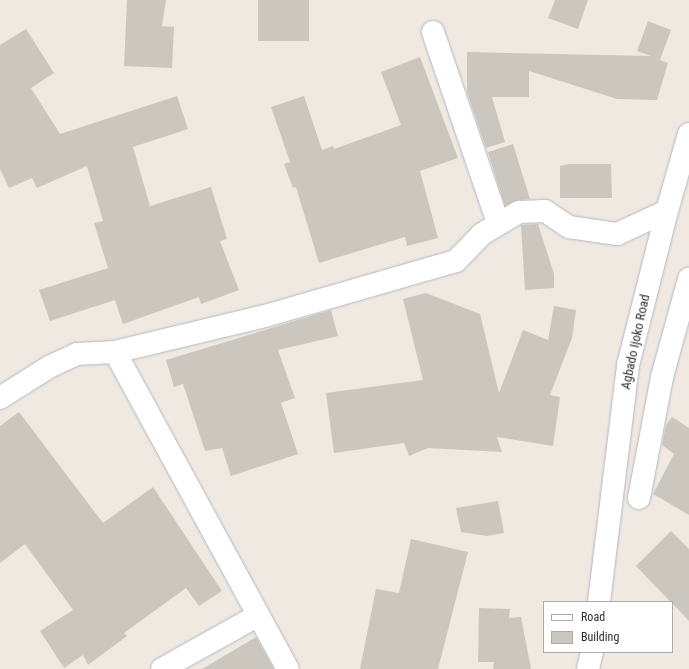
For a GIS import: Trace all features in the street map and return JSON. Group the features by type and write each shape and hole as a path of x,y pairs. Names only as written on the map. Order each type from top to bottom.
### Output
{"street":[{"path":"434,32 498,223"},
{"name":"Agbado Ijoko Road","path":"599,601 628,365 667,211 689,134"},
{"path":"0,398 49,367 77,354 115,352 265,316 456,261 482,234 498,223 519,212 545,211 569,227 617,234 667,211"},
{"path":"639,498 662,377 689,279"},
{"path":"115,352 288,669"},
{"path":"162,669 258,616"},
{"path":"588,669 592,653"}],"building":[{"path":"127,0 166,0 162,26 174,27 172,68 124,66"},
{"path":"258,0 309,0 309,41 258,41"},
{"path":"555,0 588,0 578,29 548,18"},
{"path":"648,21 671,30 660,60 668,63 657,100 617,99 529,71 529,97 492,97 505,142 486,148 467,92 467,52 651,56 637,51"},
{"path":"26,29 54,73 31,88 60,134 177,96 188,129 133,147 150,206 211,187 227,239 220,241 239,290 201,304 199,297 123,324 115,300 50,321 39,290 108,268 94,223 103,221 87,166 37,188 32,178 9,188 0,169 0,45"},
{"path":"420,57 458,158 420,171 438,238 407,246 405,237 319,263 296,187 293,188 284,164 290,162 271,107 304,96 322,150 333,146 334,149 401,125 381,72"},
{"path":"513,144 530,199 518,200 505,206 488,152"},
{"path":"569,164 611,164 612,198 560,198 560,166"},
{"path":"538,224 554,274 554,288 525,290 521,225"},
{"path":"426,293 480,314 499,393 523,330 548,340 554,306 576,310 572,338 550,395 560,397 553,446 497,437 502,452 428,448 409,456 404,443 334,453 326,393 423,380 403,299"},
{"path":"331,310 338,336 278,350 295,398 281,403 298,454 231,476 222,448 205,451 183,384 174,387 166,360"},
{"path":"19,412 103,523 153,487 222,591 199,606 186,588 124,633 127,636 88,665 83,655 64,668 40,631 73,610 25,544 0,563 0,426"},
{"path":"672,417 689,428 689,515 653,494 674,454 662,445 666,425"},
{"path":"498,501 504,533 487,536 461,532 456,508"},
{"path":"671,531 689,549 689,621 673,604 673,601 670,601 636,566"},
{"path":"411,539 468,552 438,669 360,669 376,589 399,593"},
{"path":"479,608 510,609 509,618 521,617 531,669 493,669 494,662 478,662"},
{"path":"256,637 274,669 202,669"}]}
